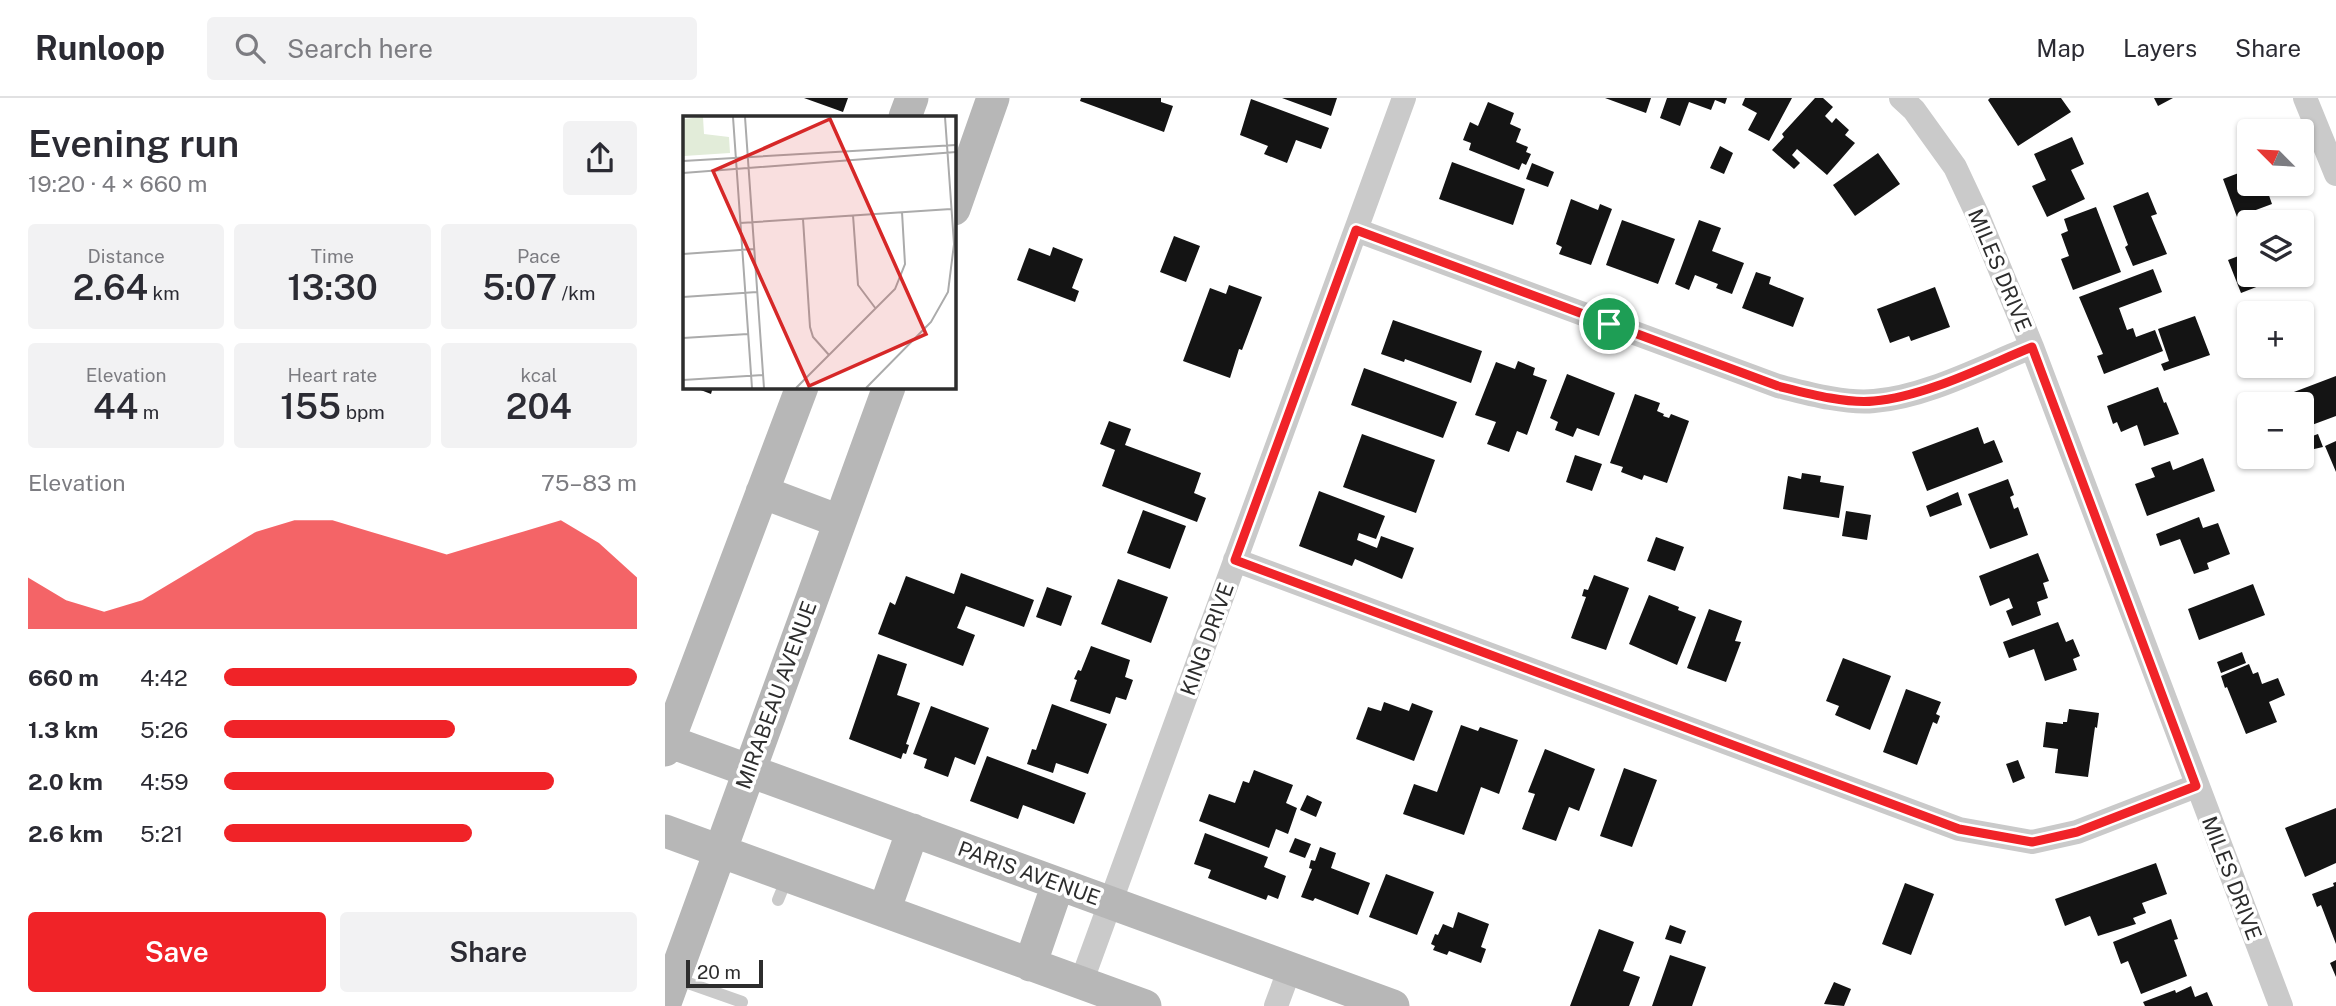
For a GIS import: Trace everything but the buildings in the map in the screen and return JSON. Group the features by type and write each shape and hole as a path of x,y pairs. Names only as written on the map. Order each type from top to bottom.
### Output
{"street":[{"path":"905,116 912,98"},
{"path":"955,206 993,98"},
{"name":"KING DRIVE","path":"1081,983 1404,98"},
{"name":"MILES DRIVE","path":"1901,98 1914,110 1955,167 1978,216 2032,347 2281,1006"},
{"path":"2305,98 2336,174"},
{"path":"1356,230 1778,386 1821,396 1873,402 1930,388 2032,347"},
{"path":"666,743 802,388"},
{"name":"MIRABEAU AVENUE","path":"670,991 889,388"},
{"path":"762,492 839,521"},
{"path":"1235,560 1959,829 2032,842 2077,832 2196,786"},
{"name":"PARIS AVENUE","path":"666,743 749,770 1393,1006"},
{"path":"884,911 913,830"},
{"path":"665,831 720,851 783,888 884,911 1145,1006"},
{"path":"1030,965 1058,884"},
{"path":"1276,1006 1290,968"}],"lane":[{"path":"670,991 742,1002"}],"route":[{"path":"1356,230 1609,324 1778,386 1821,396 1873,402 1930,388 2032,347 2196,786 2077,832 2032,842 1959,829 1235,560 1356,230"}]}
